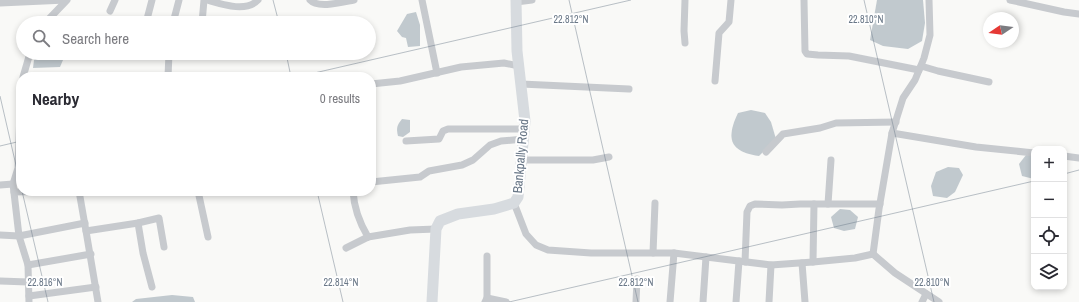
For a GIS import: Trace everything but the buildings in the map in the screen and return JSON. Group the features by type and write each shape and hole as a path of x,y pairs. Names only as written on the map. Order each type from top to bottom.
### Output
{"street":[{"path":"0,3 66,0"},
{"path":"51,16 66,0"},
{"path":"110,11 115,0"},
{"path":"148,16 152,0"},
{"path":"175,16 179,0"},
{"path":"203,16 206,0 225,6 241,6 254,1"},
{"path":"310,0 313,3 319,4 354,0"},
{"path":"422,0 437,73"},
{"path":"516,1 532,0"},
{"path":"685,0 685,43"},
{"path":"715,81 719,33 729,22 731,0"},
{"path":"804,0 805,51 807,54 818,56 849,56 945,72 989,82"},
{"path":"873,254 892,133 903,98 915,80 920,68 930,35 929,0"},
{"path":"1010,0 1079,14"},
{"name":"Bankpally Road","path":"436,229 440,221 458,214 494,209 514,203 518,197 525,121 517,51 516,1"},
{"path":"24,72 28,60"},
{"path":"168,72 169,60"},
{"path":"376,83 400,81 461,67 504,63 519,66"},
{"path":"521,84 628,89"},
{"path":"766,152 783,134 820,128 836,123 896,122"},
{"path":"406,141 439,139 443,131 448,129 524,134"},
{"path":"892,133 976,147 1031,153"},
{"path":"376,181 420,177 429,171 462,165 473,160 490,145 524,134"},
{"path":"1067,156 1079,158"},
{"path":"522,160 593,160 609,157"},
{"path":"828,204 831,160"},
{"path":"16,174 13,184 19,236 28,265 29,299 96,287"},
{"path":"0,185 13,184"},
{"path":"81,196 98,302"},
{"path":"199,196 208,237"},
{"path":"354,196 359,221 368,237"},
{"path":"514,203 526,234 536,245 548,250 591,253 674,253 771,265 855,258 873,254"},
{"path":"653,253 655,203"},
{"path":"736,302 750,206 755,204 880,204"},
{"path":"813,262 814,204"},
{"path":"0,235 19,236 138,222 159,218 164,247"},
{"path":"138,222 143,253 152,287"},
{"path":"346,248 368,237 410,230 436,229 432,302"},
{"path":"670,302 674,253"},
{"path":"28,265 91,254"},
{"path":"873,254 895,273 939,302"},
{"path":"487,256 486,300 506,302"},
{"path":"703,302 706,257"},
{"path":"802,262 805,302"},
{"path":"768,302 771,265"},
{"path":"636,302 637,279"},
{"path":"0,281 28,282"},
{"path":"922,302 926,294"}],"shaded area":[{"path":"877,0 923,0 925,23 922,41 908,49 883,46 870,40"},
{"path":"416,12 420,25 420,46 408,47 406,38 402,37 397,31 407,14"},
{"path":"34,60 63,60 60,67 33,68"},
{"path":"751,110 765,113 771,122 776,139 759,156 741,151 736,147 731,137 734,122 738,113"},
{"path":"402,119 410,120 410,132 403,137 398,136 397,131 398,125"},
{"path":"1026,155 1031,156 1031,178 1022,176 1019,164"},
{"path":"948,167 959,168 963,175 955,192 947,198 933,196 931,186 936,172"},
{"path":"840,209 850,210 858,217 855,229 844,231 834,228 831,217"},
{"path":"172,295 193,297 195,302 132,302 136,299"}]}
